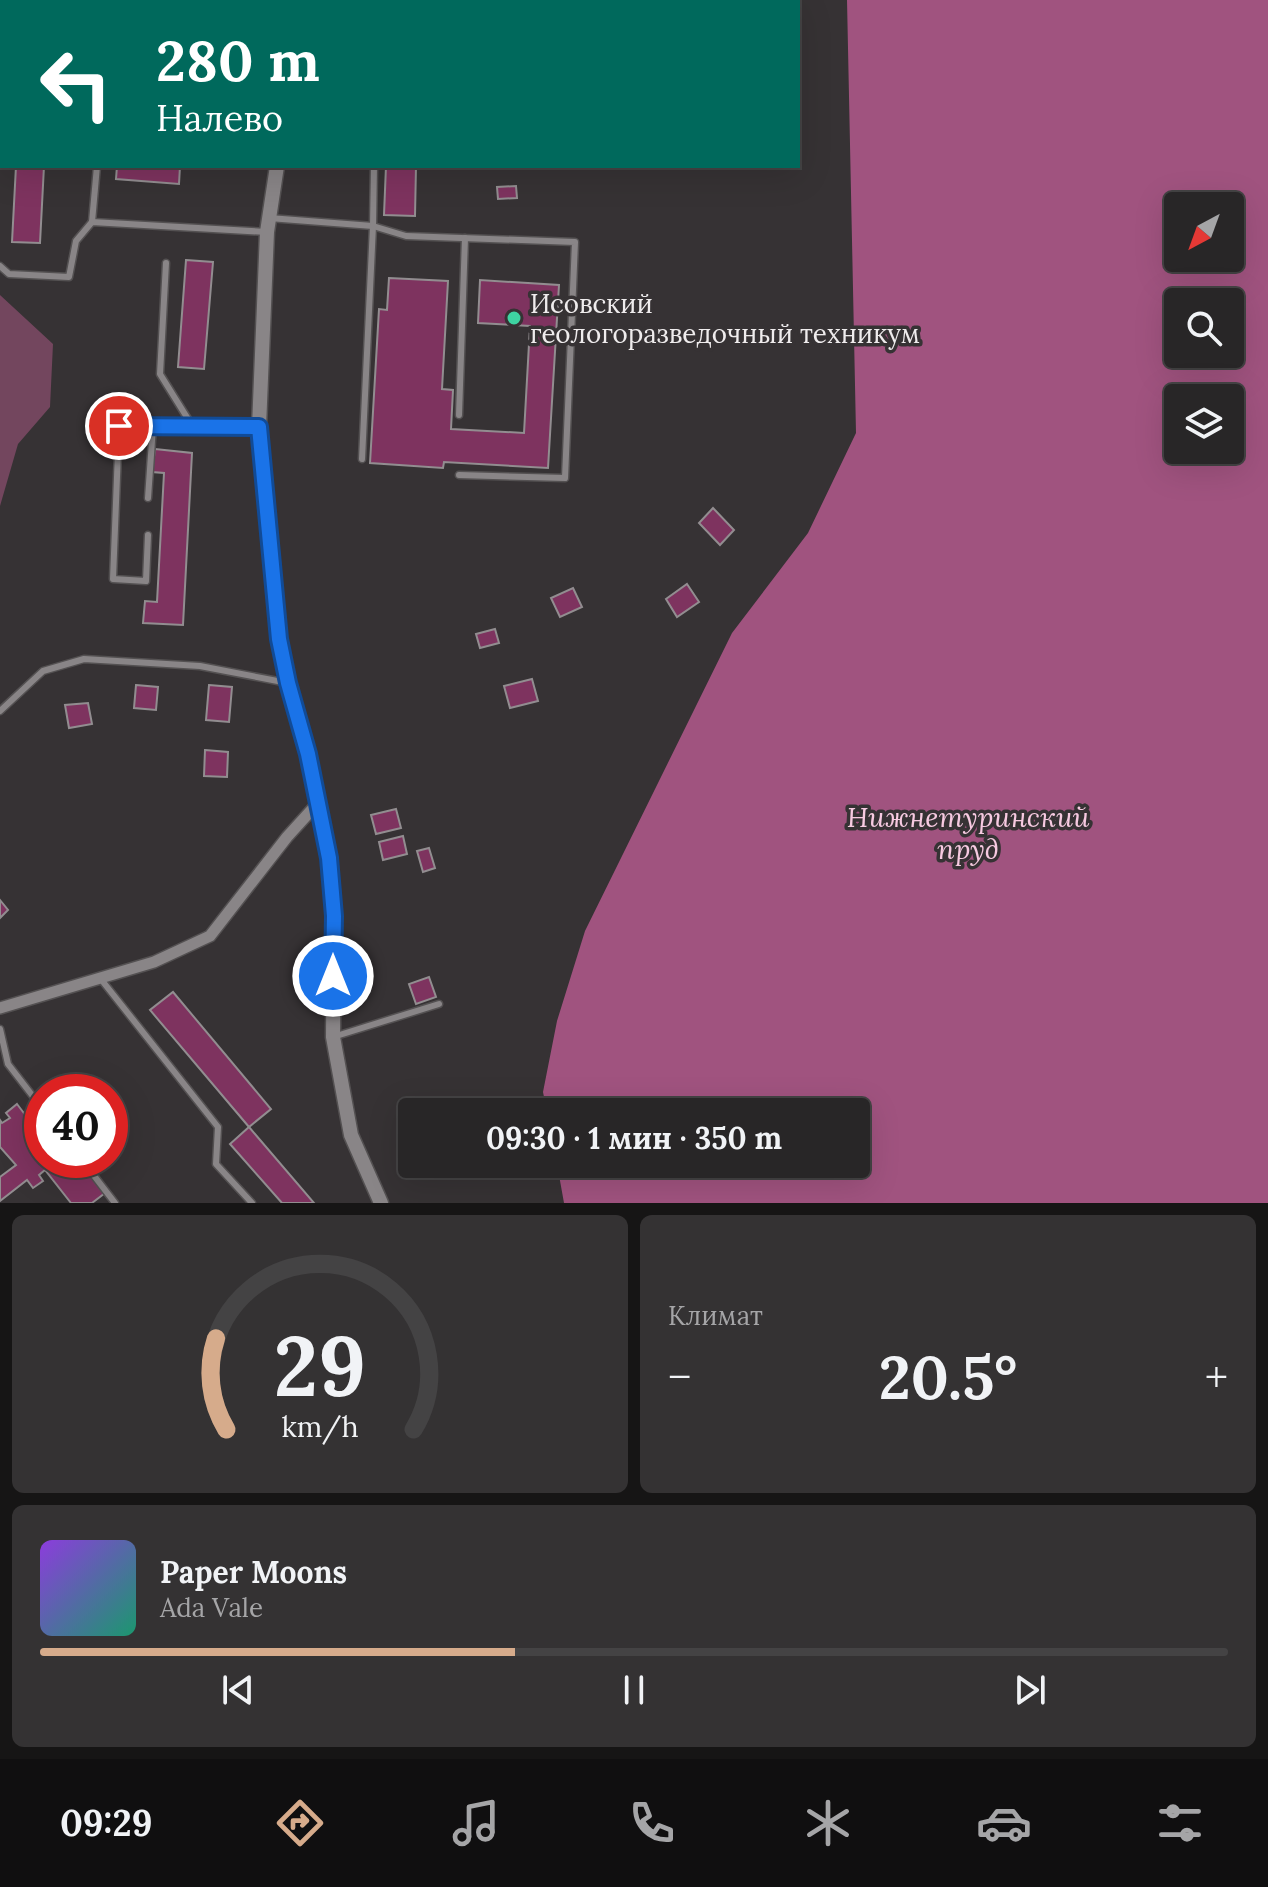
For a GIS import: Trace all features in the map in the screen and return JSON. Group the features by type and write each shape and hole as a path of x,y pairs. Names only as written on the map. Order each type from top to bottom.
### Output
{"street":[{"path":"277,168 268,225 259,427 279,639 308,754 329,858 334,916 333,1037 351,1135 381,1203"},
{"path":"0,1008 154,962 210,936 287,837 317,804"}],"lane":[{"path":"0,266 9,274 69,277 76,241 92,222 97,168"},
{"path":"362,459 374,168"},
{"path":"92,222 373,226 406,236 575,242 565,478 459,475"},
{"path":"459,415 465,238"},
{"path":"166,263 160,374 193,427"},
{"path":"148,535 146,581 113,579 119,426 259,427"},
{"path":"148,498 153,426"},
{"path":"0,711 43,671 84,659 200,666 288,683"},
{"path":"100,978 218,1127 216,1164 252,1203"},
{"path":"333,1037 439,1004"},
{"path":"0,1029 8,1064 24,1085"},
{"path":"96,1178 115,1203"}],"shaded area":[{"path":"0,295 53,344 50,407 18,444 0,506"}],"water":[{"name":"Нижнетуринский пруд","path":"847,0 1268,0 1268,1203 564,1203 560,1178 870,1178 870,1098 544,1098 543,1092 557,1021 585,931 732,633 808,533 856,433"}],"building":[{"path":"16,168 44,168 40,243 12,242"},
{"path":"117,168 180,168 179,184 116,179"},
{"path":"386,168 416,168 415,216 384,215"},
{"path":"516,186 517,198 498,199 497,187"},
{"path":"186,260 213,262 204,369 178,367"},
{"path":"389,278 448,281 442,389 453,390 451,429 524,433 530,326 478,323 480,280 559,285 548,468 444,462 443,468 370,463 379,309 387,310"},
{"path":"155,449 192,453 183,625 143,623 145,601 157,602 164,473 152,472"},
{"path":"713,508 734,530 720,545 699,523"},
{"path":"687,584 699,602 677,617 666,599"},
{"path":"573,588 582,607 560,617 551,598"},
{"path":"495,629 499,643 480,648 476,634"},
{"path":"532,679 538,701 510,708 504,686"},
{"path":"136,685 158,687 156,710 134,708"},
{"path":"209,685 232,687 229,722 206,720"},
{"path":"88,703 92,724 69,728 65,705"},
{"path":"205,750 228,752 227,777 204,776"},
{"path":"396,809 401,828 376,834 371,815"},
{"path":"403,836 407,854 383,860 379,842"},
{"path":"429,848 435,868 423,872 417,851"},
{"path":"0,900 8,910 0,918"},
{"path":"429,977 436,997 416,1004 409,984"},
{"path":"173,992 271,1109 249,1127 150,1010"},
{"path":"17,1104 24,1113 24,1178 41,1178 43,1181 33,1188 27,1180 0,1201 0,1177 16,1165 0,1147 0,1120 2,1123 10,1118 6,1113"},
{"path":"249,1127 314,1203 282,1203 230,1144"},
{"path":"51,1178 94,1178 105,1193 92,1203 71,1203"}],"place":[{"name":"Исовский геологоразведочный техникум","path":"514,318"}],"route":[{"path":"119,426 259,427 279,639 308,754 329,858 334,916 333,976"}]}
